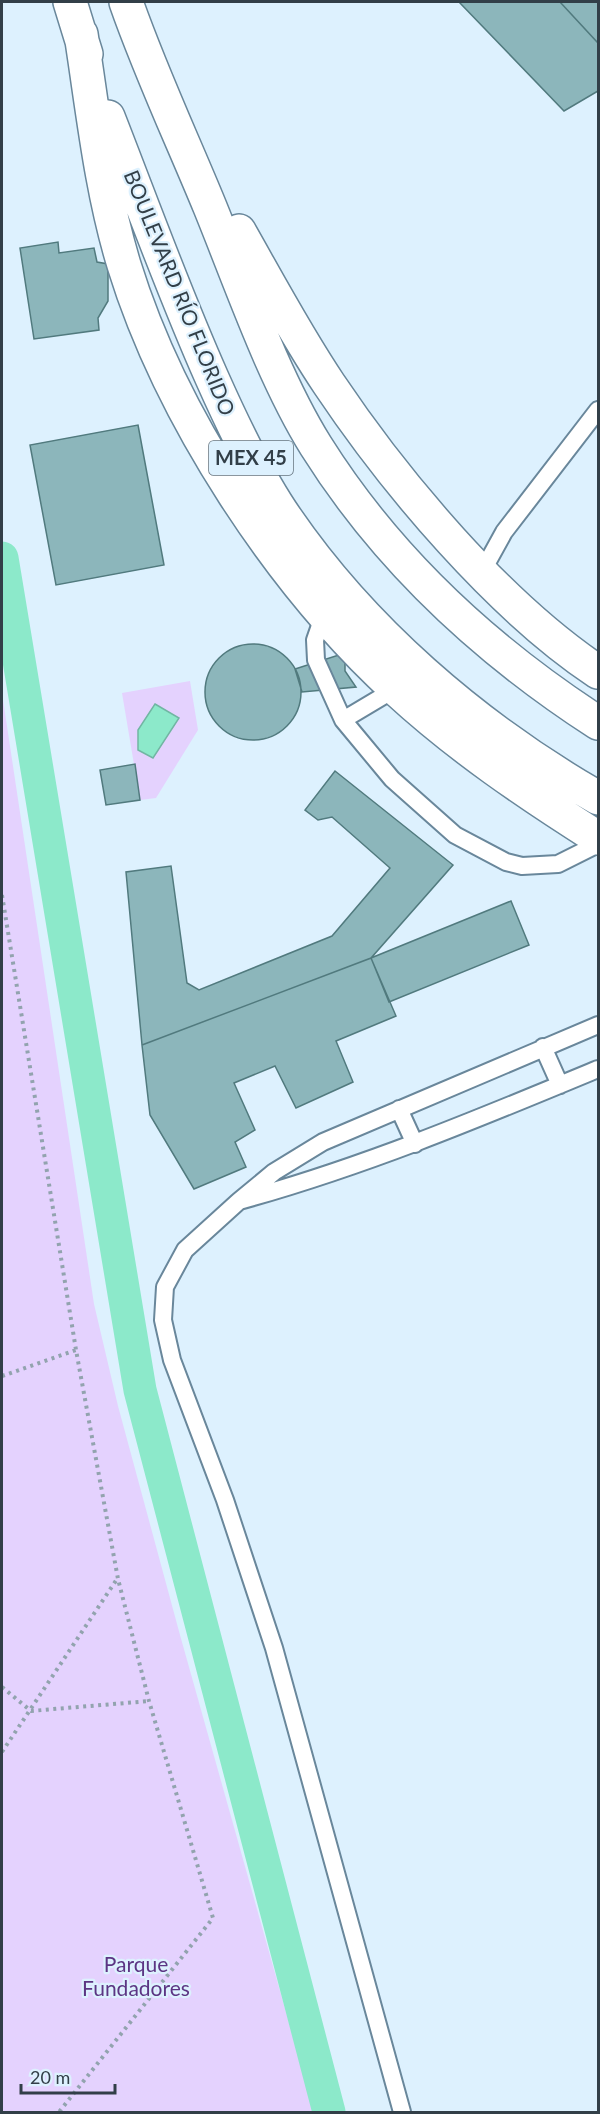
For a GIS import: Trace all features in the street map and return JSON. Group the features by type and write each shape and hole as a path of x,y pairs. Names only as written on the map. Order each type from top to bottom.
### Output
{"main road":[{"name":"BOULEVARD RÍO FLORIDO","path":"70,2 94,82 192,333 234,426 280,510 324,569 398,648 471,711 555,773 598,798"},
{"name":"MEX 45","path":"126,2 287,390 315,445 394,553 456,614 524,669 598,723"},
{"path":"81,34 110,215 143,320 190,421 288,571 324,614 395,689 478,758 522,790 598,838"},
{"path":"171,112 329,384 393,470 510,602 567,651 598,672"}],"lane":[{"path":"483,572 504,532 598,410"},
{"path":"324,614 315,640 316,660 343,720 392,779 455,835 506,862 522,866 558,864 598,844"},
{"path":"343,720 395,689"},
{"path":"402,2112 274,1648 225,1500 172,1360 163,1320 165,1287 185,1251 239,1201 274,1172 323,1142 598,1025"},
{"path":"543,1047 560,1085"},
{"path":"239,1201 334,1174 415,1144 598,1069"},
{"path":"399,1109 415,1144"}],"path":[{"path":"2,895 76,1350 118,1579 150,1701 213,1918 58,2112"},
{"path":"2,1376 76,1350"},
{"path":"2,1752 118,1579"},
{"path":"2,1687 31,1711 150,1701"}],"green space":[{"path":"190,681 198,730 156,798 140,800 122,693"},
{"name":"Parque Fundadores","path":"2,693 94,1304 118,1406 180,1635 314,2112 2,2112"}],"shaded area":[{"path":"155,704 179,718 153,758 138,750 138,730"}],"building":[{"path":"459,2 560,2 598,43 598,91 564,111"},
{"path":"560,2 598,2 598,43"},
{"path":"58,242 59,253 94,248 97,262 108,264 108,301 98,318 99,330 34,339 20,248"},
{"path":"138,425 164,565 56,585 30,445"},
{"path":"253,644 271,647 287,658 298,674 301,692 298,710 287,726 271,737 253,740 235,737 219,726 208,710 205,692 208,674 219,658 235,647"},
{"path":"345,653 345,671 356,687 302,692 295,669"},
{"path":"135,764 140,800 106,805 100,770"},
{"path":"335,771 453,865 371,958 142,1045 126,872 171,866 187,983 199,990 332,936 390,868 332,817 318,820 305,810"},
{"path":"511,901 529,945 389,1002 371,958"},
{"path":"371,958 396,1016 336,1041 353,1082 296,1108 275,1066 234,1083 255,1130 235,1142 246,1167 194,1189 150,1115 142,1045"}],"waterway":[{"path":"2,558 140,1390 329,2112"}]}
